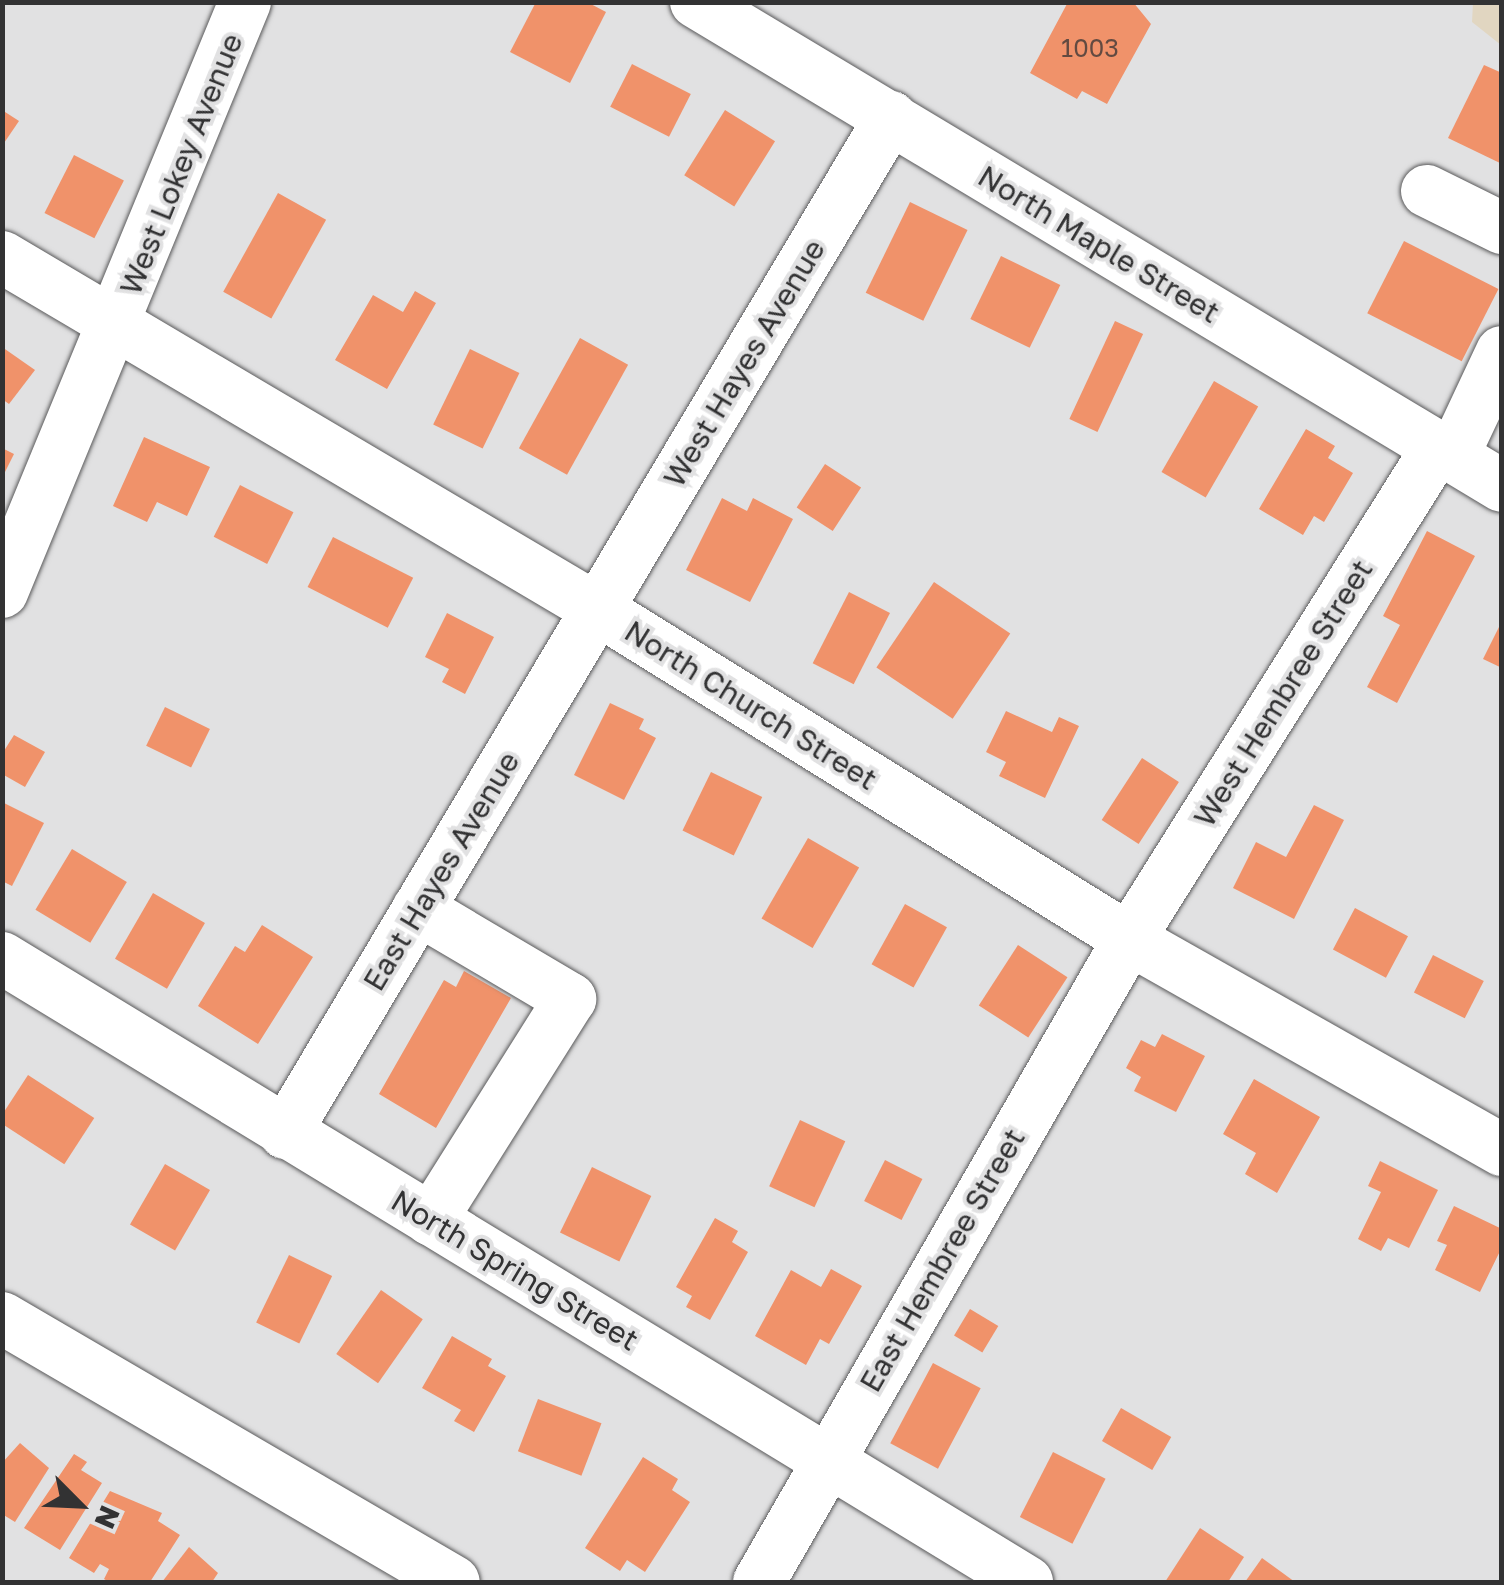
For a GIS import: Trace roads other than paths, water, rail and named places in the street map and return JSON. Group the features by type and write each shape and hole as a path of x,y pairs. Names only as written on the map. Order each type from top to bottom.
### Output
{"street":[{"name":"West Lokey Avenue","path":"2,592 117,325 245,2"},
{"name":"North Maple Street","path":"696,2 1502,486"},
{"name":"West Hayes Avenue","path":"597,609 891,116"},
{"path":"1427,191 1502,228"},
{"name":"North Church Street","path":"2,257 597,609 1129,938 1502,1150"},
{"name":"West Hembree Street","path":"1129,938 1445,452 1502,352"},
{"name":"East Hayes Avenue","path":"285,1133 597,609"},
{"path":"418,909 570,999 431,1220"},
{"name":"East Hembree Street","path":"759,1582 1129,938"},
{"name":"North Spring Street","path":"2,958 285,1133 828,1456 1028,1582"},
{"path":"2,1318 454,1582"}]}
